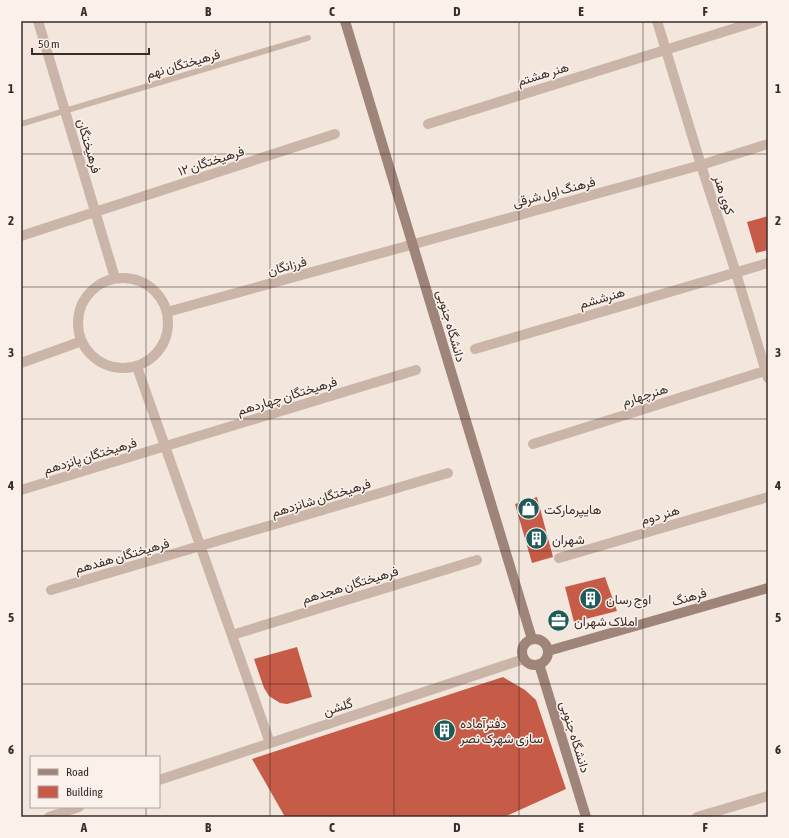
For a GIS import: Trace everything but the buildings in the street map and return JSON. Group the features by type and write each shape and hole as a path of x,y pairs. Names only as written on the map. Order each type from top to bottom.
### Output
{"street":[{"name":"فرهیختگان","path":"38,21 115,278"},
{"name":"دانشگاه جنوبی","path":"345,21 532,639"},
{"name":"کوی هنر","path":"657,21 767,373"},
{"name":"هنر هشتم","path":"428,124 758,21"},
{"name":"فرهیختگان ۱۲","path":"21,236 335,134"},
{"name":"فرهنگ اول شرقی","path":"414,245 701,165 768,144"},
{"name":"فرزانگان","path":"167,312 414,245"},
{"name":"هنرششم","path":"475,349 768,263"},
{"path":"115,278 130,278 145,283 157,292 165,305 167,312 169,320 168,335 161,348 151,359 137,367 122,369 107,366 94,358 85,348 79,334 78,319 82,305 90,292 101,283 115,278"},
{"path":"21,363 82,341"},
{"path":"137,367 270,743"},
{"name":"فرهیختگان چهاردهم","path":"166,446 416,370"},
{"name":"هنرچهارم","path":"533,444 767,373"},
{"name":"فرهیختگان پانزدهم","path":"21,490 166,446"},
{"name":"فرهیختگان شانزدهم","path":"201,547 448,473"},
{"name":"هنر دوم","path":"559,558 768,497"},
{"name":"فرهیختگان هفدهم","path":"51,590 201,547"},
{"name":"فرهیختگان هجدهم","path":"232,635 476,560"},
{"name":"فرهنگ","path":"548,651 768,588"},
{"path":"532,639 543,641 548,647 548,651 546,659 539,664 531,664 524,659 522,650 528,641 532,639"},
{"name":"گلشن","path":"160,780 524,659"},
{"name":"دانشگاه جنوبی","path":"539,664 586,817"},
{"path":"697,817 768,796"},
{"path":"49,817 76,808"}],"lane":[{"name":"فرهیختگان نهم","path":"21,124 308,38"}],"place":[{"name":"هایپرمارکت","path":"528,509"},
{"name":"شهران","path":"537,539"},
{"name":"اوج رسان","path":"590,599"},
{"name":"املاک شهران","path":"558,621"},
{"name":"دفترآماده سازی شهرک نصر","path":"444,730"}]}
